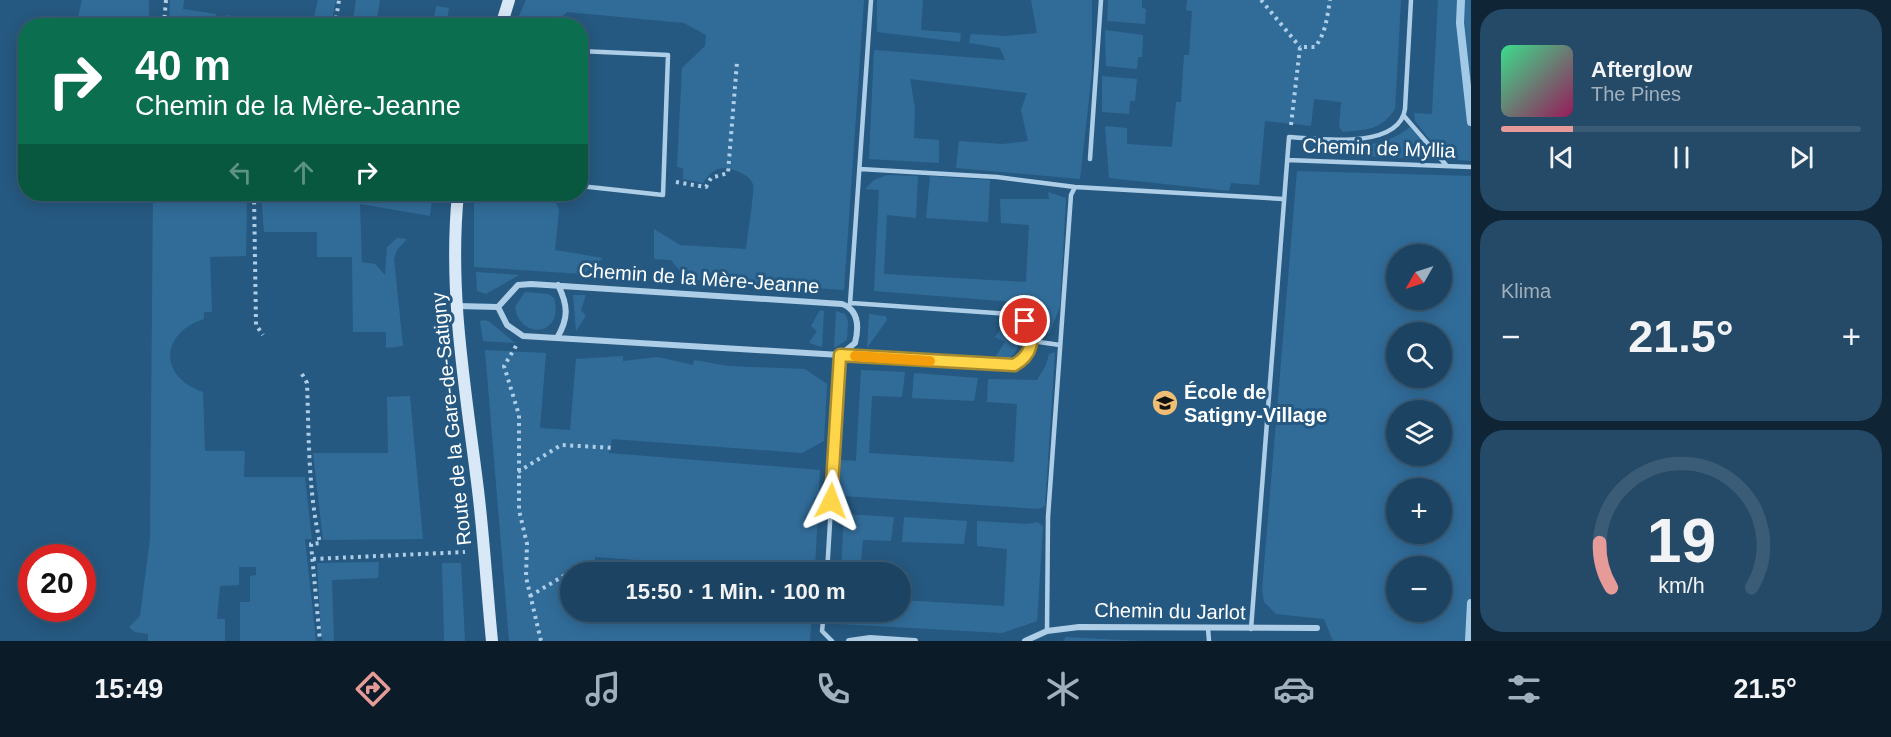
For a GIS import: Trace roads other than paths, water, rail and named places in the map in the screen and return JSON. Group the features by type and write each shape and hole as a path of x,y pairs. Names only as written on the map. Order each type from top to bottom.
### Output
{"street":[{"path":"503,18 509,0"},
{"name":"Route de la Gare-de-Satigny","path":"458,201 457,306 492,641"},
{"name":"Chemin de la Mère-Jeanne","path":"498,307 518,285 558,285 850,305"},
{"path":"557,338 567,316 564,297 558,285"},
{"path":"457,306 498,307 507,325 523,336 840,355 855,343 857,321 850,305"},
{"name":"Chemin du Jarlot","path":"1026,641 1047,631 1079,627 1317,628"},
{"path":"849,641 864,638 915,641"}],"lane":[{"path":"850,305 871,0"},
{"path":"1090,159 1101,0"},
{"path":"1251,629 1289,137 1344,139 1378,137 1393,129 1404,116 1411,0"},
{"path":"588,51 668,55 663,195 588,187"},
{"path":"1404,116 1447,166"},
{"name":"Chemin de Myllia","path":"1287,160 1471,167"},
{"path":"860,169 997,177 1075,188 1283,199"},
{"path":"1047,631 1048,517 1071,195 1075,188"},
{"name":"Chemin de la Mère-Jeanne","path":"850,305 1010,314 1025,321 1032,341"},
{"path":"827,562 840,355 1007,366 1024,358 1032,341 1060,345"},
{"path":"823,622 822,631 832,641"},
{"path":"1208,628 1209,641"}],"waterway":[{"path":"1461,0 1460,23 1471,122"},
{"path":"1469,641 1471,603"}],"place":[{"name":"École de Satigny-Village","path":"1165,403"}]}
